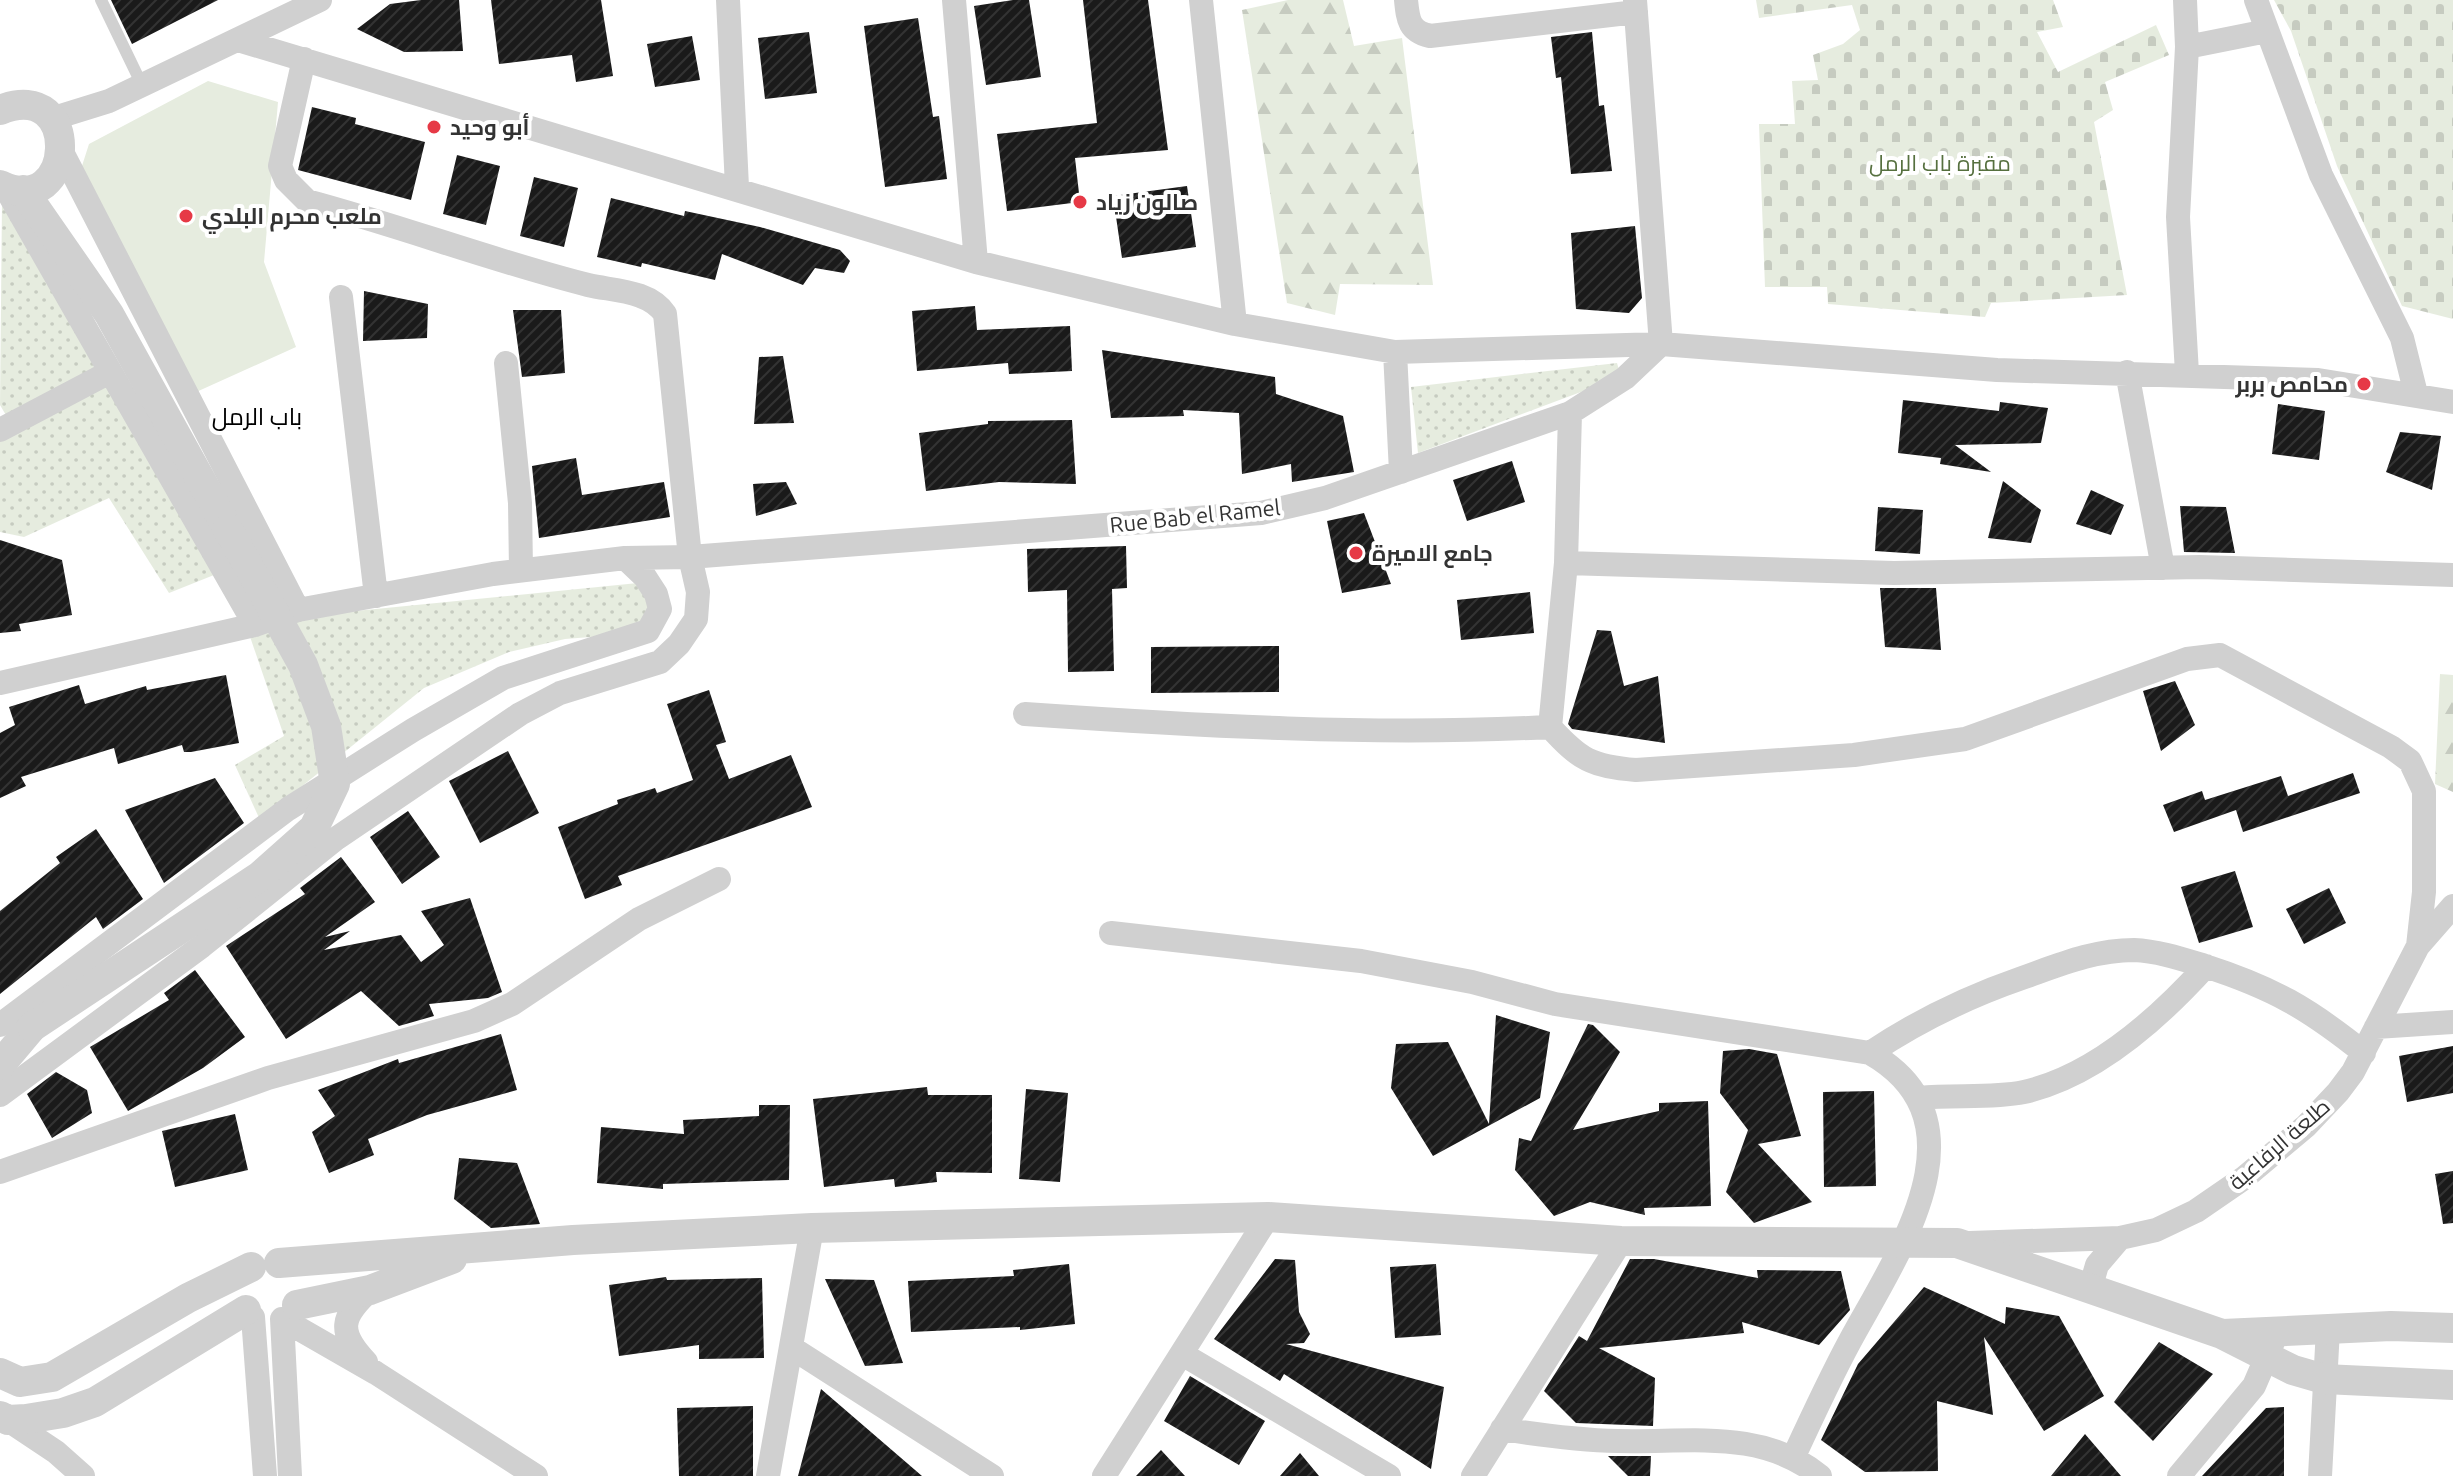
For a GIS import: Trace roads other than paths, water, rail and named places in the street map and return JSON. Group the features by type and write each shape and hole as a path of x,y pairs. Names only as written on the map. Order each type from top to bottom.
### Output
{"street":[{"path":"9,187 36,187 58,147 69,134 109,101 320,0"},
{"path":"728,0 737,187"},
{"path":"954,0 976,262"},
{"path":"1201,0 1235,324"},
{"path":"1406,0 1408,23 1416,32 1430,36 1636,6 1661,344"},
{"path":"2185,0 2187,47 2178,217 2187,373"},
{"path":"2256,0 2321,175 2402,338 2416,394"},
{"path":"2187,47 2267,31"},
{"path":"238,40 737,187 976,262 1235,324 1395,352 1661,344 1997,370 2187,373 2318,380 2451,399"},
{"path":"0,1095 202,946 337,838 520,714 560,693 660,662 679,644 696,619 698,592 690,557 665,314 661,307 646,297 587,285 307,201 286,180 280,166 304,59"},
{"path":"3,103 32,107 58,147 236,483 298,610"},
{"path":"0,1046 260,876 314,828 335,784 326,726 303,665 109,314 57,197 58,147"},
{"path":"9,187 109,314"},
{"path":"9,187 108,373 255,625"},
{"path":"341,297 376,596"},
{"name":"Rue Bab el Ramel","path":"0,683 255,625 298,610 521,570 625,558 690,557 1261,513 1325,498 1570,413 1625,378 1661,344"},
{"path":"1395,352 1401,472"},
{"path":"506,363 520,503 521,570"},
{"path":"2127,372 2163,568"},
{"path":"0,430 108,373"},
{"path":"1570,413 1566,563 1550,727 1575,754 1591,764 1636,770 1854,755 1965,739 2187,659 2220,655 2391,747 2410,761 2424,791 2424,892 2418,946"},
{"path":"0,1025 288,809 413,730 503,678 648,631 660,609 656,594 645,577 625,558"},
{"path":"1566,563 1894,573 2163,568 2453,575"},
{"path":"1025,714 1165,723 1435,733 1550,727"},
{"path":"0,1172 268,1078 474,1021 512,1004 639,919 719,879"},
{"name":"طلعة الرفاعية","path":"1957,1243 2120,1238 2156,1230 2196,1211 2244,1178 2306,1126 2338,1092 2364,1053 2418,946 2453,906"},
{"path":"1111,933 1361,961 1472,982 1555,1004 1870,1053 1894,1066 1919,1098 1929,1157 1920,1202 1906,1241 1849,1342 1794,1456"},
{"path":"1870,1053 1945,1008 2066,961 2135,950 2175,956 2287,996 2364,1053"},
{"path":"1919,1098 2024,1092 2066,1076 2147,1026 2206,966"},
{"path":"2376,1027 2453,1022"},
{"path":"0,1065 32,1027"},
{"path":"1104,1476 1268,1217"},
{"path":"0,1373 20,1382 52,1377 175,1305 265,1265 490,1245 812,1228 1268,1217 1621,1241 1957,1243 2222,1334 2272,1344 2324,1379 2453,1385"},
{"path":"768,1476 812,1228"},
{"path":"2096,1292 2093,1279 2097,1265 2120,1238"},
{"path":"1473,1476 1621,1241"},
{"path":"269,1313 370,1290 490,1245"},
{"path":"4,1418 63,1413 95,1402 299,1295 295,1275 265,1265"},
{"path":"265,1265 240,1283 239,1292 269,1313 376,1373 536,1476"},
{"path":"370,1290 352,1307 345,1322 351,1345 376,1373"},
{"path":"269,1313 283,1366 290,1476"},
{"path":"265,1476 269,1313"},
{"path":"2179,1476 2238,1410 2272,1344 2328,1329 2453,1328"},
{"path":"2320,1476 2328,1329"},
{"path":"792,1348 992,1476"},
{"path":"283,1366 292,1354 305,1349 376,1373"},
{"path":"1182,1354 1389,1476"},
{"path":"4,1418 56,1452 83,1476"},
{"path":"1502,1429 1618,1441 1734,1442 1794,1456 1820,1476"}],"lane":[{"path":"101,0 142,85"}],"place":[{"name":"أبو وحيد","path":"434,127"},
{"name":"صالون زياد","path":"1080,202"},
{"name":"ملعب محرم البلدي","path":"186,216"},
{"name":"محامص بربر","path":"2364,384"},
{"name":"جامع الاميرة","path":"1356,553"}],"district":[{"name":"باب الرمل","path":"257,417"}],"park label":[{"name":"مقبرة باب الرمل","path":"1940,163"}]}
